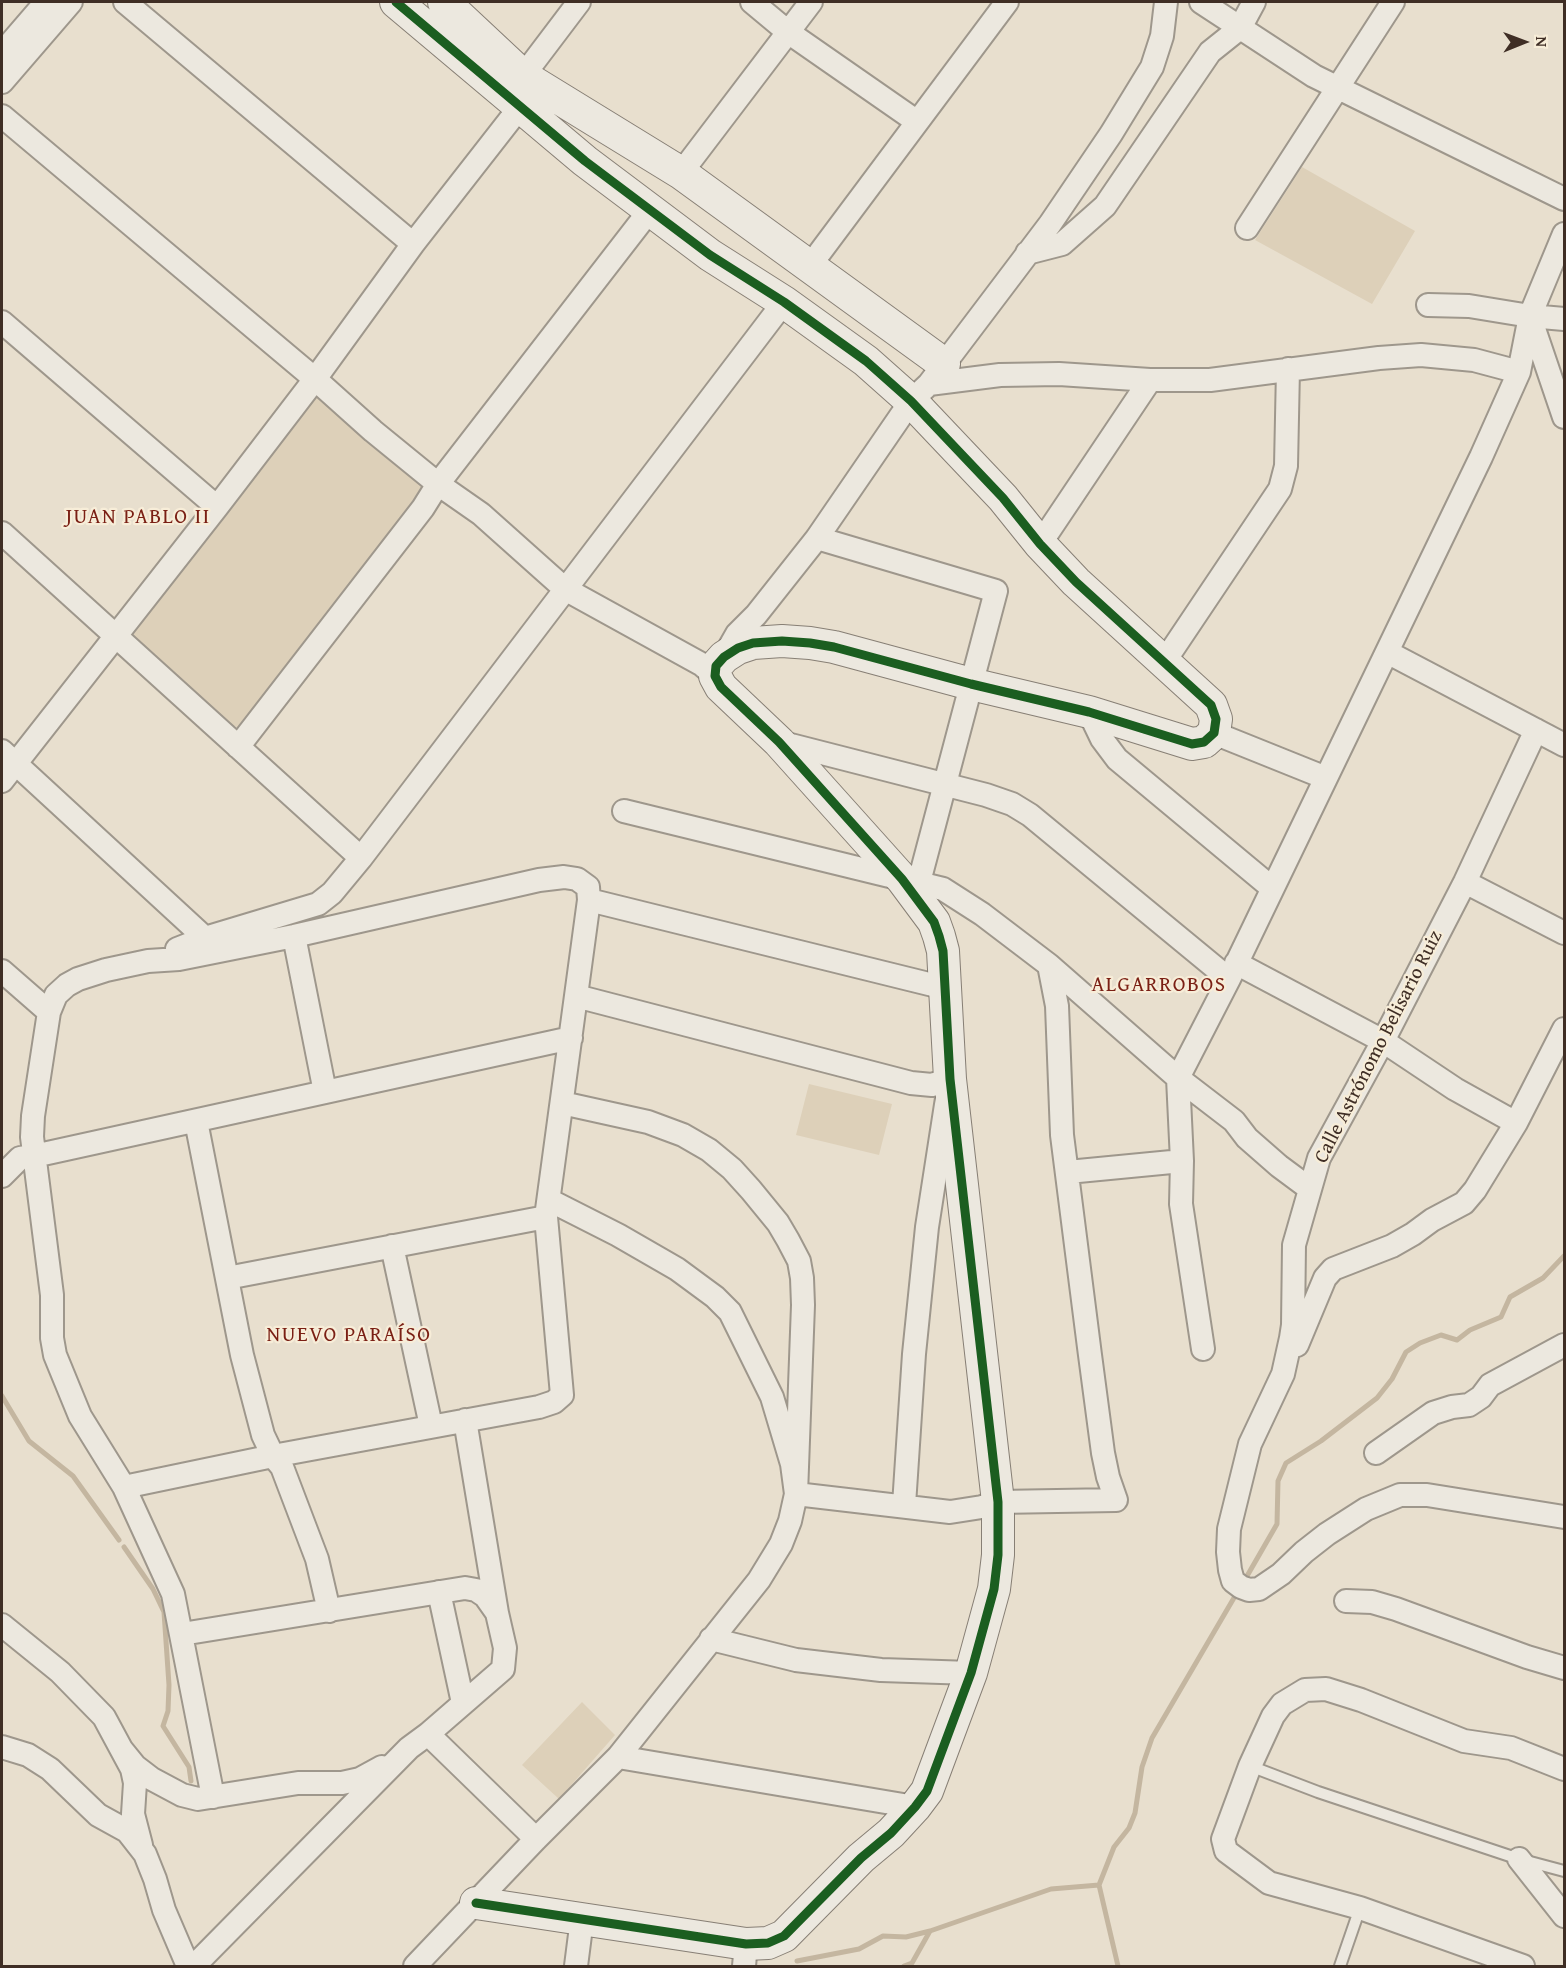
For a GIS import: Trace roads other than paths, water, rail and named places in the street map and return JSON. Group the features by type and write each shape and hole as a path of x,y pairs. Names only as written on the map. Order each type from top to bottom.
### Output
{"street":[{"path":"2,53 46,2"},
{"path":"2,82 71,2"},
{"path":"125,2 413,244"},
{"path":"396,2 585,161 710,255 784,302 866,361 928,383 1000,375 1059,374 1150,380 1210,380 1379,358 1421,355 1474,360 1520,372"},
{"path":"444,2 524,76 681,173 808,267 928,383 1003,498 1040,544 1076,582 1211,705 1216,719 1214,733 1204,742 1192,744 1089,712 971,684 834,647 810,643 782,641 753,643 738,648 720,666"},
{"path":"524,76 579,2"},
{"path":"752,2 788,32 916,121"},
{"path":"681,173 811,2"},
{"path":"808,267 1007,2"},
{"path":"476,1903 582,1920 745,1955 784,1936 915,1807 927,1791 971,1673 994,1589 998,1555 998,1502 950,1078 943,951 934,922 911,881 779,742 721,687 720,666 737,634 756,615 817,538 928,383 1050,224 1111,134 1152,67 1162,36 1166,2"},
{"path":"1201,2 1314,76 1564,199"},
{"path":"1027,253 1062,243 1105,206 1210,52 1240,28 1254,2"},
{"path":"1246,228 1393,2"},
{"path":"205,938 6,765 115,635 217,507 413,244 520,107"},
{"path":"2,116 315,378 373,431 438,484 481,514 565,589 701,664 720,666"},
{"path":"238,747 650,210"},
{"path":"1203,1349 1181,1204 1182,1161 1178,1078 1481,458 1520,372 1530,316 1564,234"},
{"path":"148,961 205,938 318,904 332,893 784,302"},
{"path":"1428,305 1469,306 1530,316 1562,315"},
{"path":"1530,316 1564,417"},
{"path":"2,322 217,507"},
{"path":"1164,662 1280,489 1286,466 1288,369"},
{"path":"1040,544 1150,380"},
{"path":"2,532 361,858"},
{"path":"817,538 996,591 945,786 911,881"},
{"path":"1387,652 1564,745"},
{"path":"1089,712 1102,739 1117,759 1272,888"},
{"name":"Calle Astrónomo Belisario Ruiz","path":"1536,730 1464,882 1383,1041 1319,1158 1294,1245 1293,1325 1283,1374 1250,1444 1229,1529 1230,1570 1233,1581 1241,1587 1249,1590 1259,1589 1269,1584 1327,1534 1366,1509 1400,1495 1427,1495 1564,1517"},
{"path":"1214,733 1326,778"},
{"path":"779,742 986,795 1012,804 1030,815 1232,971 1383,1041 1455,1089 1516,1123"},
{"path":"624,811 943,889 1049,965 1178,1078 1234,1121 1247,1138 1279,1167 1310,1189"},
{"path":"124,1487 273,1456 539,1407 554,1402 562,1395 548,1208 589,900 588,887 577,879 564,877 539,880 294,936 178,959 148,961 106,970 78,979 56,995 49,1012 33,1116 34,1156 52,1295 52,1338 55,1354 80,1416 124,1487 173,1594 213,1797"},
{"path":"1464,882 1564,933"},
{"path":"589,900 945,988"},
{"path":"294,936 325,1092"},
{"path":"796,1494 950,1512 998,1502 1116,1500 1103,1453 1062,1135 1057,1006 1049,965"},
{"path":"2,971 49,1012"},
{"path":"576,996 911,1083 932,1085 950,1078"},
{"path":"1283,1374 1325,1278 1334,1269 1392,1246 1432,1220 1464,1203 1484,1176 1516,1123 1564,1029"},
{"path":"2,1176 20,1158 571,1038"},
{"path":"904,1505 914,1354 927,1227 950,1078"},
{"path":"415,1966 618,1757 759,1580 790,1521 796,1494 802,1278 799,1262 778,1223 732,1169 710,1150 682,1135 648,1122 562,1103"},
{"path":"196,1120 242,1355 263,1436 273,1456 282,1467 317,1558 329,1611"},
{"path":"1068,1172 1182,1161"},
{"path":"2,1176 17,1180 42,1204"},
{"path":"227,1278 392,1246 548,1208 618,1235 676,1269 715,1296 729,1312 772,1397 792,1464 796,1494"},
{"path":"392,1246 431,1426"},
{"path":"1376,1453 1433,1413 1469,1405 1481,1397 1490,1385 1564,1345"},
{"path":"122,1750 135,1766 152,1779 182,1795 198,1799 298,1783 342,1783 360,1779 409,1748 496,1677 503,1669 505,1648 465,1420"},
{"path":"182,1634 465,1588 476,1590 485,1596 497,1612"},
{"path":"439,1592 463,1703"},
{"path":"1346,1601 1372,1602 1396,1609 1527,1657 1564,1668"},
{"path":"2,1625 60,1672 104,1717 132,1769 135,1783 133,1814 164,1910 188,1966"},
{"path":"711,1640 796,1660 881,1670 971,1673"},
{"path":"1513,1965 1360,1908 1269,1883 1226,1851 1223,1839 1250,1766 1273,1716 1282,1704 1305,1690 1326,1689 1361,1700 1464,1741 1511,1748 1564,1769"},
{"path":"428,1734 536,1839"},
{"path":"2,1747 28,1755 50,1769 98,1815 127,1831 145,1854"},
{"path":"194,1966 409,1748"},
{"path":"618,1757 915,1807"},
{"path":"1519,1859 1564,1916"},
{"path":"576,1966 582,1920"}],"lane":[{"path":"1250,1766 1318,1792 1519,1859 1564,1871"},
{"path":"1340,1966 1360,1908"}],"waterway":[{"path":"1243,1583 1277,1524 1278,1481 1286,1463 1321,1441 1377,1398 1392,1379 1406,1352 1420,1343 1441,1335 1457,1340 1470,1330 1501,1317 1510,1297 1543,1278 1564,1256"},
{"path":"2,1396 29,1441 73,1476 119,1540"},
{"path":"124,1547 153,1589 164,1612 169,1685 168,1711 163,1726 189,1767 191,1781"},
{"path":"1118,1966 1099,1885 1114,1847 1129,1828 1135,1813 1142,1767 1152,1738 1238,1591"},
{"path":"904,1966 912,1963 930,1931 1051,1889 1099,1885"},
{"path":"797,1961 859,1949 883,1936 906,1937 930,1931"}],"district":[{"name":"JUAN PABLO II","path":"138,518"},
{"name":"ALGARROBOS","path":"1159,986"},
{"name":"NUEVO PARAÍSO","path":"349,1336"}]}
